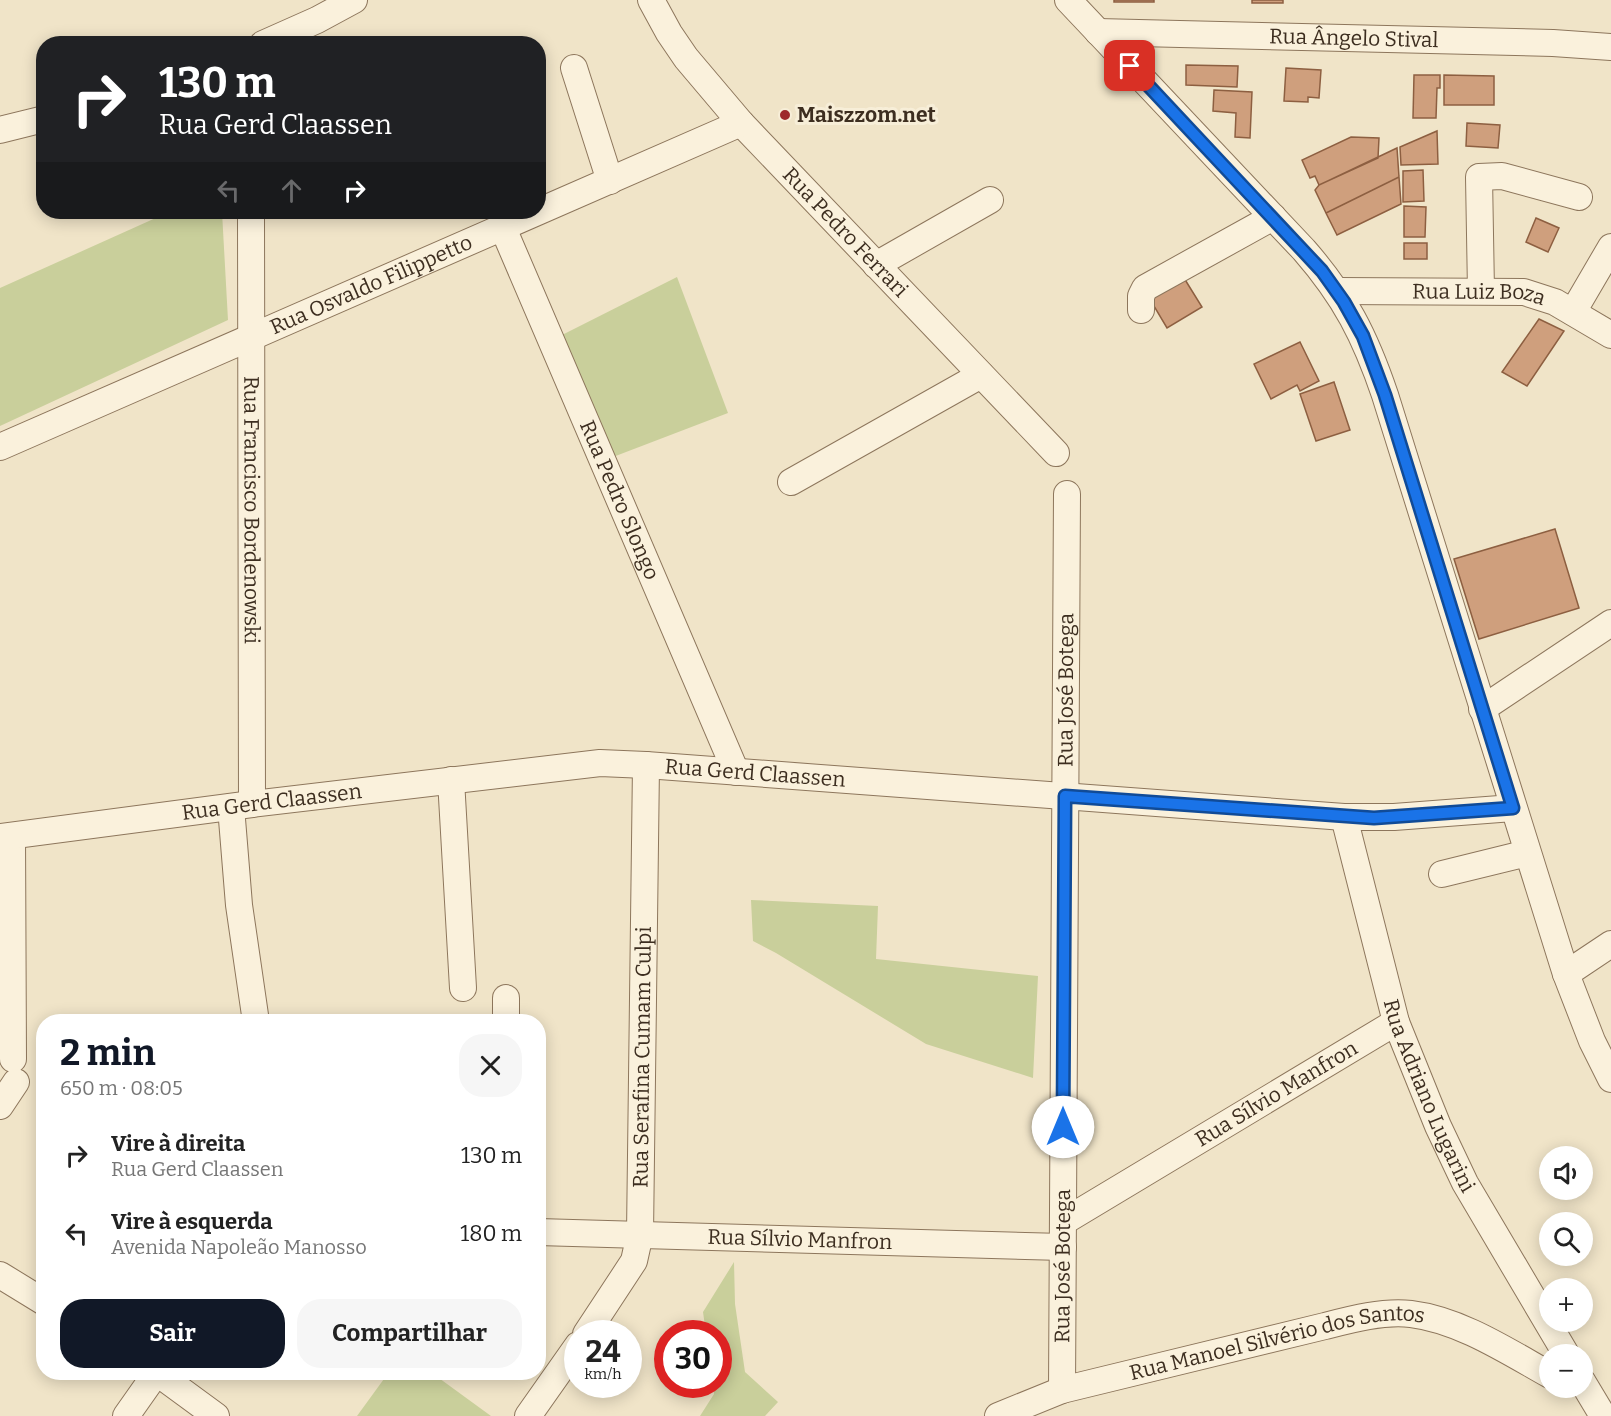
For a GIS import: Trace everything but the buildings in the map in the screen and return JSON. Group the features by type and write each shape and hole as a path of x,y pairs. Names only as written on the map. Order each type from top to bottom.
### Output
{"street":[{"path":"281,36 354,0"},
{"name":"Rua Pedro Ferrari","path":"651,0 686,58 741,123 1056,453"},
{"path":"1068,0 1310,257 1337,291 1363,336 1378,374 1566,974 1592,1041 1611,1079"},
{"name":"Rua Ângelo Stival","path":"1098,32 1611,46"},
{"path":"574,68 610,181"},
{"path":"0,130 36,121"},
{"name":"Rua Osvaldo Filippetto","path":"546,209 741,123"},
{"path":"1481,291 1479,177 1502,176 1579,197"},
{"path":"876,265 990,200"},
{"path":"1141,310 1141,296 1145,288 1273,217"},
{"name":"Rua Francisco Bordenowski","path":"251,219 252,338 242,806 242,933 255,1014"},
{"name":"Rua Osvaldo Filippetto","path":"0,447 523,219"},
{"name":"Rua Pedro Slongo","path":"503,228 736,772"},
{"path":"1573,312 1611,247"},
{"name":"Rua Luiz Boza","path":"1337,291 1524,292 1555,302 1611,335"},
{"path":"790,482 981,375"},
{"name":"Rua José Botega","path":"1062,1390 1067,494"},
{"path":"1482,709 1611,623"},
{"name":"Rua Gerd Claassen","path":"6,837 579,765 646,765 1344,817 1394,817 1513,808"},
{"name":"Rua Serafina Cumam Culpi","path":"595,1320 634,1261 640,1234 646,765"},
{"path":"451,780 463,988"},
{"name":"Rua Adriano Lugarini","path":"1344,817 1396,1022 1450,1154 1560,1344"},
{"path":"0,1106 14,1070 6,837"},
{"path":"1442,874 1527,853"},
{"path":"1566,974 1611,944"},
{"name":"Rua Sílvio Manfron","path":"1063,1221 1396,1022"},
{"name":"Rua Sílvio Manfron","path":"546,1232 1063,1247"},
{"path":"0,1275 36,1297"},
{"name":"Rua Manoel Silvério dos Santos","path":"998,1416 1062,1390 1346,1321 1388,1314 1411,1314 1446,1323 1539,1369"},
{"path":"528,1416 564,1365"},
{"path":"126,1416 152,1380"},
{"path":"167,1380 216,1416"}],"green space":[{"path":"153,219 222,219 228,320 0,426 0,288"},
{"path":"677,277 728,413 613,457 562,335"},
{"path":"751,900 878,906 876,959 1038,976 1033,1078 926,1044 753,941"},
{"path":"734,1262 735,1304 745,1372 778,1402 765,1416 700,1416 711,1398 732,1398 732,1320 704,1320 703,1312"},
{"path":"383,1380 442,1380 491,1416 357,1416"}],"place":[{"name":"Maiszzom.net","path":"785,115"}],"route":[{"path":"1063,1127 1065,796 1374,818 1513,808 1385,395 1363,336 1337,291 1304,250 1130,66"}]}
